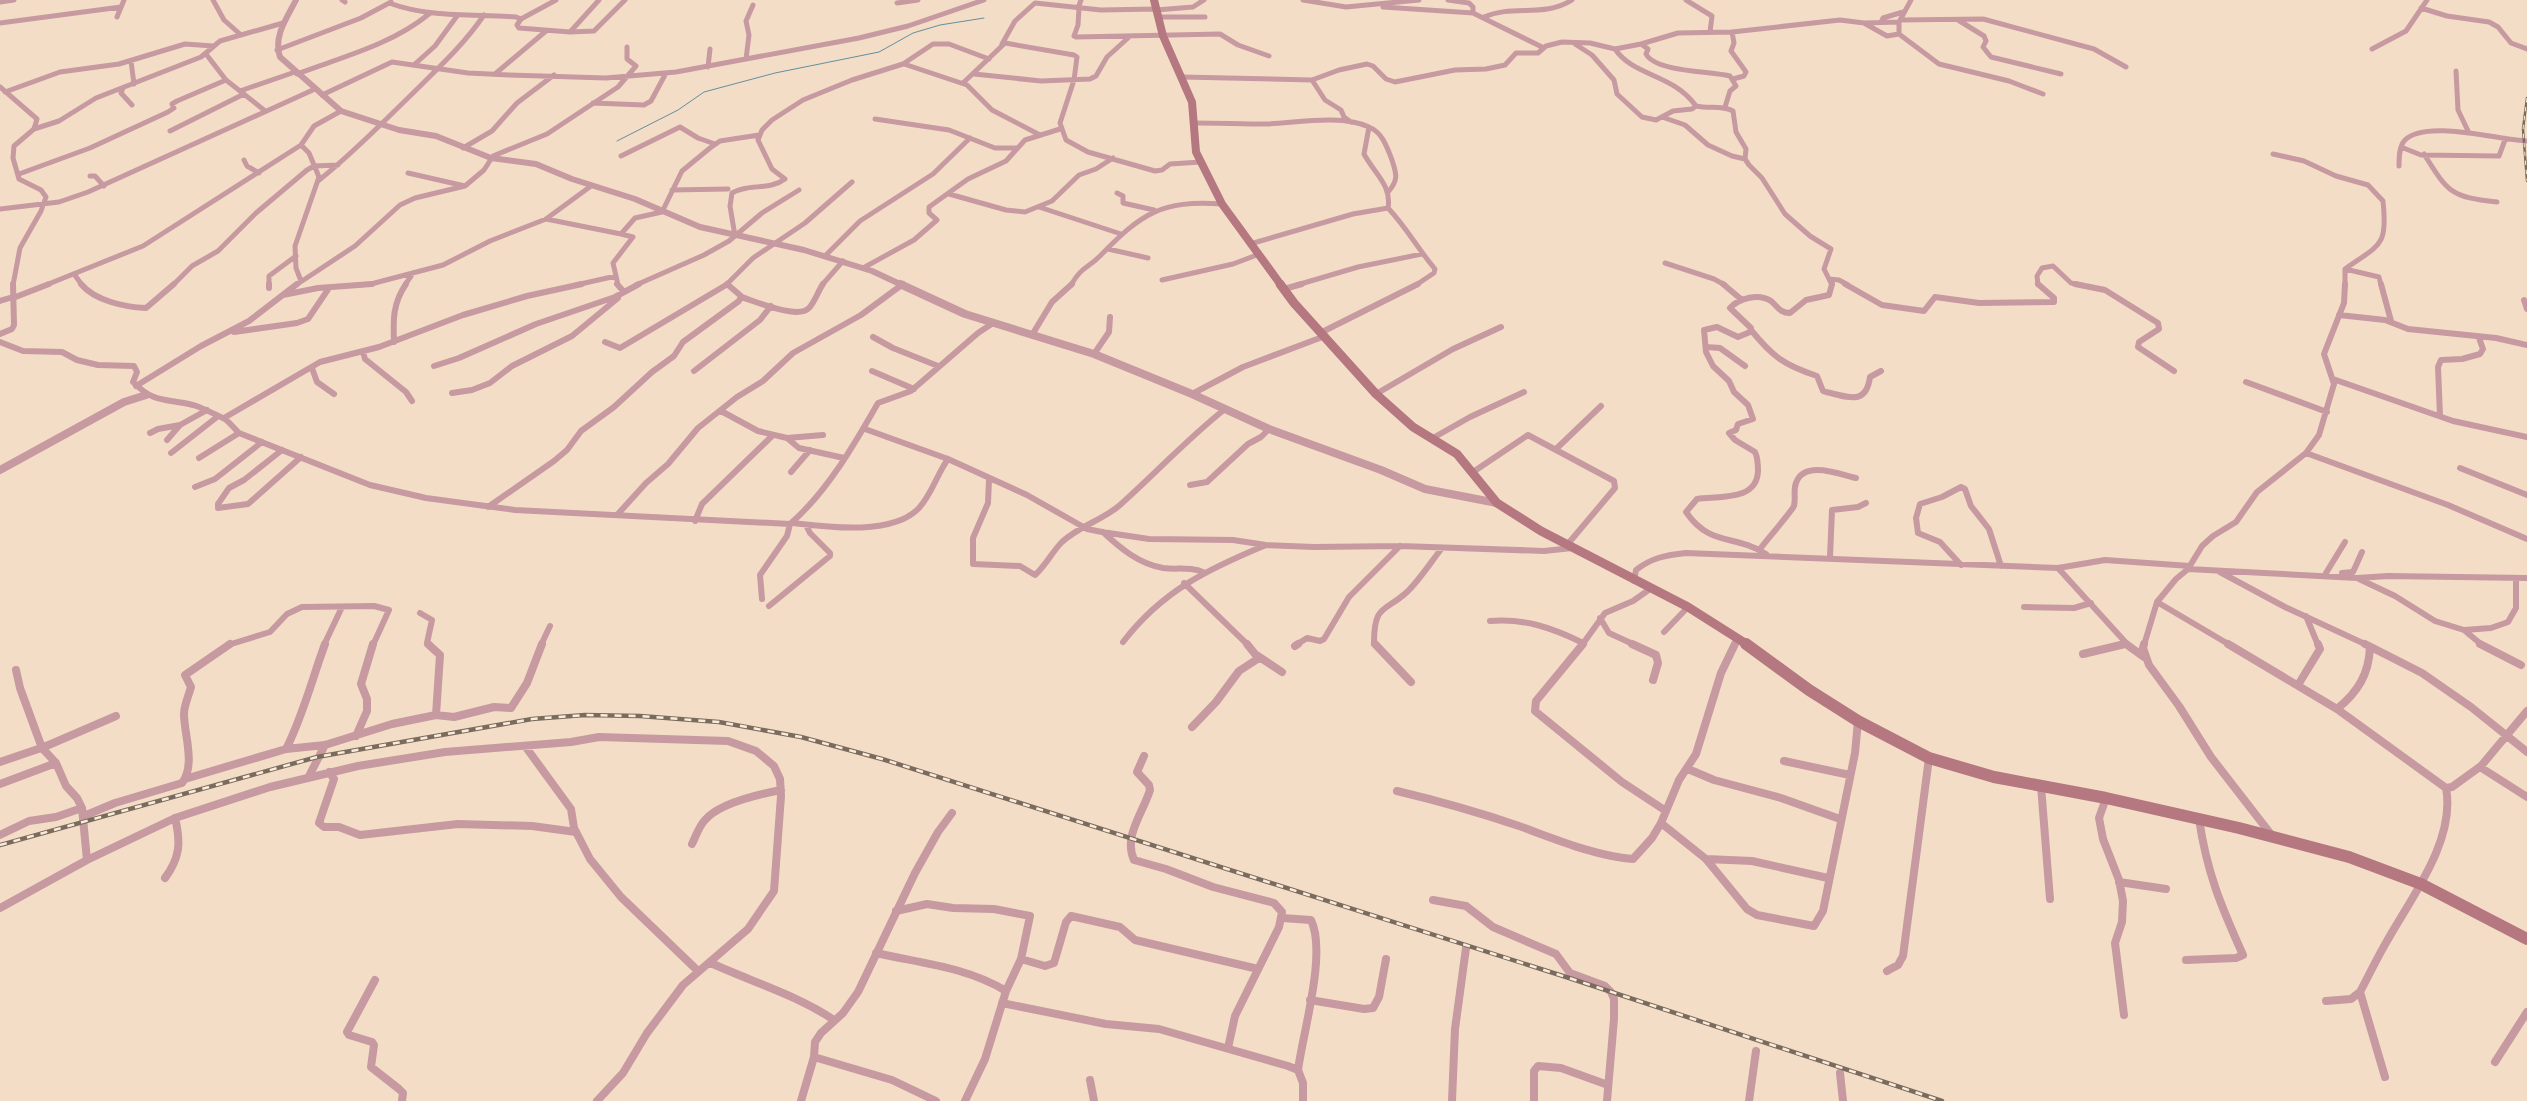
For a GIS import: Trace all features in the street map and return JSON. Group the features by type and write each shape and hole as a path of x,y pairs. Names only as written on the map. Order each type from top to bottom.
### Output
{"main road":[{"path":"1156,9 1162,36 1183,77 1192,102 1194,137 1201,162 1222,204 1284,289 1376,394 1407,421 1457,454 1473,472 1496,504 1570,547 1688,607 1738,638 1809,690 1858,721 1929,758 1986,775 2106,798 2274,837 2350,857 2421,884 2500,923 2527,939"}],"street":[{"path":"0,2 14,0"},
{"path":"117,17 124,0"},
{"path":"213,0 215,7 226,22 241,35"},
{"path":"296,0 278,33 277,50 280,57 296,73 341,111 382,126 436,136 491,158 536,164 591,186 635,199 700,227 843,261 903,284 940,304 993,323 1094,354 1192,394 1269,429 1372,467 1425,489 1496,504"},
{"path":"556,0 546,8 520,19 517,25 519,28 570,32 585,32 598,29 625,0"},
{"path":"570,32 599,0"},
{"path":"897,3 918,0"},
{"path":"322,95 388,63 415,64 495,74 628,77 708,67 859,38 908,26 984,0"},
{"path":"1081,0 1075,37 1128,38 1220,34 1238,45 1269,56"},
{"path":"963,84 1002,44 1019,15 1031,5 1049,4 1079,8 1156,9 1193,7 1204,0"},
{"path":"1303,0 1336,7 1383,7 1473,13 1544,48"},
{"path":"1383,7 1401,1 1419,0"},
{"path":"1448,0 1470,3 1473,7 1473,13"},
{"path":"1484,17 1503,7 1558,9 1572,0"},
{"path":"1686,0 1712,16 1710,32"},
{"path":"1899,34 1899,21 1911,0"},
{"path":"2372,49 2406,31 2427,0"},
{"path":"277,50 361,18 392,2 400,8 429,14 484,15 516,17 520,19"},
{"path":"746,59 749,35 746,21 752,5"},
{"path":"0,23 56,14 121,7"},
{"path":"2421,8 2447,16 2489,22 2501,29 2511,43 2527,49"},
{"path":"1156,9 1205,17"},
{"path":"1881,22 1883,18 1903,12"},
{"path":"170,131 242,92 374,44 410,27 429,14"},
{"path":"318,181 382,126 465,42 484,15"},
{"path":"415,64 435,46 457,16"},
{"path":"1957,19 1984,36 1986,41 1983,47 1991,56 2061,74"},
{"path":"1183,77 1312,80 1339,70 1367,64 1373,66 1386,79 1395,82 1412,76 1455,70 1486,69 1505,65 1514,54 1540,53 1544,48 1571,42 1588,43 1615,50 1672,34 1732,32 1840,20 1864,23 1983,19 2094,49 2126,67"},
{"path":"0,334 12,329 14,324 13,298 19,250 42,212 45,203 45,193 22,182 13,158 13,149 19,141 34,129 59,121 89,101 206,54 220,41 283,23"},
{"path":"1864,23 1887,36 1899,34 1940,64 2009,81 2042,94"},
{"path":"495,74 546,31"},
{"path":"1732,32 1734,43 1731,50 1736,61 1746,72 1744,76 1733,79"},
{"path":"974,74 1041,81 1094,78 1107,57 1128,38"},
{"path":"1571,42 1592,55 1614,80 1617,94 1635,112 1653,120 1662,117 1672,110 1692,109 1696,106"},
{"path":"5,92 60,72 83,71 131,61 190,43 213,46"},
{"path":"662,212 682,171 715,144 759,135 776,117 821,92 861,76 904,64 927,47 940,43 948,44 989,59"},
{"path":"1002,44 1014,43 1076,58 1074,80 1062,116 1060,129 1066,140 1077,149 1155,171 1162,170 1170,164 1201,162"},
{"path":"1641,44 1647,47 1646,56 1651,60 1680,69 1728,75 1733,79 1736,86 1730,91 1724,107"},
{"path":"136,386 201,346 232,332 301,281 355,246 405,202 465,186 484,170 491,158 547,134 618,87 636,66 628,59 628,47"},
{"path":"708,67 710,50"},
{"path":"1615,50 1624,61 1664,78 1686,92 1696,106 1710,109 1724,107 1733,111 1736,132 1746,150 1745,159"},
{"path":"206,54 226,80 264,110"},
{"path":"131,61 134,84"},
{"path":"904,64 914,70 963,84 972,89 992,110 1040,134"},
{"path":"2456,71 2458,110 2469,133"},
{"path":"593,103 644,106 651,100 666,73"},
{"path":"463,148 492,131 517,103 554,75"},
{"path":"19,174 90,148 168,112 174,108 172,104 177,100 226,80"},
{"path":"1312,80 1325,100 1337,107 1344,117 1352,123"},
{"path":"0,87 35,116 37,124 34,129"},
{"path":"122,88 121,93 132,105"},
{"path":"42,212 59,202 104,186 189,148 264,110 315,89"},
{"path":"0,301 13,298 143,246 301,145 314,126 341,111"},
{"path":"1662,117 1684,125 1708,145 1732,156 1745,159 1762,178 1785,214 1810,236 1830,248 1830,254 1824,269 1833,286 1829,296 1804,301 1794,312 1780,311 1764,298 1742,300 1733,303 1730,308 1767,350 1789,366 1817,376 1822,388 1826,392 1849,397 1864,395 1868,391 1870,377 1881,371"},
{"path":"875,119 949,130 995,148 1016,148"},
{"path":"1194,123 1352,123 1369,127 1383,139 1392,155 1398,178 1389,191"},
{"path":"621,156 680,127 698,138 715,144"},
{"path":"1369,127 1364,154 1385,181 1389,191 1390,202 1388,208"},
{"path":"863,268 920,235 934,224 937,220 929,213 929,207 968,179 1006,160 1013,155 1016,148 1025,140 1060,129"},
{"path":"2399,166 2401,147 2408,137 2422,134 2469,133 2506,140 2527,141"},
{"path":"735,236 736,230 730,211 732,193 738,189 778,184 785,179 772,169 758,140 759,135"},
{"path":"825,256 860,221 933,174 970,138"},
{"path":"2401,147 2424,154 2499,156 2506,140"},
{"path":"301,145 309,153 318,174 318,181 295,246 296,268 301,281"},
{"path":"2273,154 2304,161 2336,176 2362,183 2373,189 2380,196 2383,201 2385,221 2384,236 2376,247 2345,269"},
{"path":"2424,154 2441,183 2452,191 2468,198 2496,202"},
{"path":"949,194 1018,212 1039,207 1052,201 1081,174 1096,169 1113,158"},
{"path":"244,160 247,166 259,173"},
{"path":"74,274 84,287 100,297 132,307 146,308 161,297 192,266 218,251 256,213 314,166 338,165"},
{"path":"408,173 465,186"},
{"path":"90,176 95,176 104,186"},
{"path":"606,342 620,348 726,285 742,266 805,224 852,182"},
{"path":"281,295 371,284 453,261 490,242 546,219 591,186"},
{"path":"672,190 728,189"},
{"path":"434,366 459,358 536,324 622,294 704,255 735,236 762,213 800,190"},
{"path":"1118,193 1124,197 1123,203 1154,210"},
{"path":"0,209 59,202"},
{"path":"1032,334 1052,302 1070,287 1077,273 1108,249 1122,234 1154,210 1163,207 1205,203 1222,204"},
{"path":"1039,207 1122,234"},
{"path":"1250,244 1353,214 1388,208"},
{"path":"1192,394 1243,367 1323,334 1407,291 1430,276 1435,269 1422,254 1408,230 1388,208"},
{"path":"621,234 635,218 662,212"},
{"path":"546,219 633,237 613,263 618,287 622,294"},
{"path":"1108,249 1148,258"},
{"path":"1162,280 1233,264 1258,254"},
{"path":"1284,289 1358,267 1422,254"},
{"path":"269,288 269,276 296,256"},
{"path":"726,285 741,297 796,313 807,310 823,283 843,261"},
{"path":"1665,263 1714,279 1730,288 1742,300"},
{"path":"1829,278 1839,280 1882,305 1924,311 1935,297 1979,303 2054,302 2054,298 2038,286 2037,276 2042,268 2052,266 2071,283 2105,290 2158,323 2159,329 2138,342 2138,347 2174,371"},
{"path":"2345,269 2344,303 2324,354 2327,368 2334,379 2440,416 2527,437"},
{"path":"2345,269 2380,277 2391,321"},
{"path":"394,342 393,315 397,298 413,273"},
{"path":"170,453 221,417 320,362 363,352 463,315 495,308 527,296 616,276"},
{"path":"617,515 646,483 668,464 689,436 737,397 763,381 793,352 861,315 903,284"},
{"path":"232,332 297,323 308,319 329,288"},
{"path":"452,393 472,390 490,382 512,366 572,336 603,312 622,294"},
{"path":"488,507 554,462 581,431 614,407 652,372 671,358 683,342 733,307 741,297"},
{"path":"2524,300 2527,309"},
{"path":"694,371 760,320 771,306"},
{"path":"2339,315 2391,321 2408,328 2478,338 2496,338 2527,345"},
{"path":"1094,354 1109,332 1110,317"},
{"path":"762,599 763,595 758,581 760,575 787,536 792,524 865,429 880,401 903,395 914,389 938,366 993,323"},
{"path":"1376,394 1453,349 1501,327"},
{"path":"1751,330 1738,338 1717,327 1704,330 1706,347 1713,366 1729,381 1734,392 1749,406 1753,415 1753,419 1738,424 1736,430 1729,433 1738,443 1754,450 1758,466 1757,483 1752,489 1741,493 1697,499 1686,512 1694,525 1711,535 1723,541 1763,552"},
{"path":"873,337 900,351 938,366"},
{"path":"2440,416 2438,367 2441,360 2462,359 2480,354 2483,349 2478,338"},
{"path":"0,342 20,352 39,354 59,352 66,353 78,360 112,367 134,366 136,372 133,382 146,395 168,402 195,406 207,410 221,417 239,433 370,485 426,498 488,507 695,521 866,526 886,523 910,516 924,502 948,460"},
{"path":"1706,347 1720,348 1745,366"},
{"path":"363,352 365,359 406,392 412,401"},
{"path":"312,368 317,382 334,394"},
{"path":"872,372 914,389"},
{"path":"2144,657 2143,648 2157,602 2189,567 2202,546 2213,536 2236,522 2257,492 2306,453 2318,435 2327,412 2334,379"},
{"path":"2246,382 2327,412"},
{"path":"1432,438 1470,417 1524,392"},
{"path":"0,470 124,402 146,395"},
{"path":"1556,449 1601,406"},
{"path":"989,479 988,503 973,538 972,561 976,565 1020,566 1036,575 1044,567 1060,543 1082,526 1118,507 1192,435 1225,409"},
{"path":"150,433 158,429 180,425 207,410"},
{"path":"721,411 772,436 787,438 823,436"},
{"path":"167,440 180,425"},
{"path":"865,429 892,437 913,448 948,460 1027,495 1082,526 1102,532 1149,539 1187,541 1233,540 1266,545 1400,546 1544,551 1570,547 1616,484 1531,436 1526,436 1487,465 1473,472"},
{"path":"1190,485 1207,482 1248,444 1261,437 1269,429"},
{"path":"199,458 239,433"},
{"path":"695,521 702,504 772,436"},
{"path":"787,438 799,448 844,458"},
{"path":"195,487 215,479 262,442"},
{"path":"282,450 244,480 226,490 218,504 218,508 248,504 301,457"},
{"path":"791,472 810,450"},
{"path":"2306,453 2448,505 2527,539"},
{"path":"2460,468 2527,495"},
{"path":"1763,552 1776,527 1793,508 1794,486 1804,473 1814,470 1856,478"},
{"path":"1960,564 1940,542 1918,533 1916,510 1920,504 1942,497 1961,487 1965,489 1974,511 1989,529 2001,566"},
{"path":"1830,557 1832,510 1866,503"},
{"path":"769,606 830,556 830,553 810,533 806,525"},
{"path":"1102,532 1122,549 1157,566 1188,567 1205,573"},
{"path":"2326,573 2345,542"},
{"path":"1123,642 1133,627 1157,602 1184,583 1225,561 1266,545"},
{"path":"1295,646 1307,638 1324,639 1349,597 1400,546"},
{"path":"1411,682 1374,643 1374,628 1382,608 1407,592 1442,548"},
{"path":"1634,581 1636,570 1642,564 1662,555 1763,552 2058,568 2105,560 2218,571 2310,576 2357,578 2388,576 2527,578"},
{"path":"2310,576 2352,572 2362,552"},
{"path":"2058,568 2091,603 2125,644 2144,657 2180,706 2211,757 2274,837"},
{"path":"2218,571 2285,607 2370,647 2437,682 2527,752"},
{"path":"2357,578 2395,596 2435,621 2464,630 2499,629 2508,624 2517,606 2516,579"},
{"path":"1184,583 1241,636 1259,658 1282,672"},
{"path":"1650,589 1633,601 1611,609 1600,618 1583,643 1536,701 1534,711 1606,770 1666,811"},
{"path":"2157,602 2298,684 2337,709 2446,788 2449,803 2440,843 2421,884 2386,942 2360,992 2351,999 2326,1001"},
{"path":"2024,607 2074,608 2091,603"},
{"path":"185,778 188,758 184,712 191,687 185,675 187,672 233,642 270,632 287,614 302,607 374,606 389,610 373,645 361,684 367,699 367,711 356,736"},
{"path":"286,749 300,722 305,699 325,643 342,607"},
{"path":"1664,632 1688,607"},
{"path":"420,613 432,620 427,643 440,655 436,715"},
{"path":"2298,684 2320,648 2306,616"},
{"path":"1600,618 1609,633 1656,655 1658,663 1652,680"},
{"path":"1490,621 1521,620 1551,629 1583,643"},
{"path":"0,835 29,821 83,812 177,786 185,778 286,749 325,745 392,724 436,715 454,717 494,707 511,708 515,705 527,684 536,656 550,626"},
{"path":"2464,630 2476,642 2521,664"},
{"path":"1397,791 1460,806 1559,840 1633,859 1661,823 1679,780 1688,769 1702,736 1721,673 1738,638"},
{"path":"2083,654 2125,644"},
{"path":"2337,709 2349,700 2364,682 2370,647"},
{"path":"1192,727 1216,702 1239,671 1259,658"},
{"path":"16,670 20,688 42,748 56,763 66,786 78,798 83,812 87,860"},
{"path":"2446,788 2452,787 2456,782 2480,767 2504,736 2527,711"},
{"path":"0,762 42,748 74,732 116,716"},
{"path":"1661,823 1706,859 1747,909 1757,915 1814,926 1818,923 1823,911 1828,878 1855,753 1858,721"},
{"path":"0,908 87,860 175,818 270,787 329,772 445,752 571,742 599,737 728,741 756,751 766,758 778,771 781,790 774,891 748,929 711,963 683,985 651,1028 616,1083 597,1101"},
{"path":"308,778 325,745"},
{"path":"525,746 571,810 576,832 590,859 620,896 698,972"},
{"path":"1144,756 1137,772 1149,785 1150,790 1131,839 1131,856 1134,860 1166,869 1213,888 1274,903 1282,912 1282,918 1235,1016 1228,1048"},
{"path":"1887,971 1898,965 1903,956 1929,758"},
{"path":"1784,761 1850,775"},
{"path":"0,784 56,763"},
{"path":"2480,767 2527,797"},
{"path":"1688,769 1714,780 1781,798 1840,819"},
{"path":"329,772 334,780 319,823 360,835 458,824 532,826 576,832"},
{"path":"2041,786 2048,847 2050,899"},
{"path":"692,844 705,819 711,814 748,797 781,790"},
{"path":"2106,798 2098,814 2099,824 2119,882 2124,908 2122,925 2116,932 2124,1015"},
{"path":"801,1101 814,1058 815,1042 834,1020 843,1014 858,992 896,911 938,832 952,813"},
{"path":"164,878 175,865 180,852 175,818"},
{"path":"2186,960 2236,958 2242,955 2215,890 2205,859 2199,819"},
{"path":"1706,859 1740,860 1828,878"},
{"path":"2119,882 2166,889"},
{"path":"1433,900 1466,906 1493,927 1556,954 1570,973 1605,986 1614,999 1607,1101"},
{"path":"896,911 927,904 1026,914 1030,916 1021,960 1006,990 985,1059 966,1101"},
{"path":"1021,960 1045,966 1054,963 1066,922 1071,916 1120,927 1135,940 1174,948 1200,957 1258,969"},
{"path":"1282,918 1311,920 1317,928 1310,1000 1298,1070 1303,1083 1303,1101"},
{"path":"1452,1101 1455,1029 1466,948"},
{"path":"876,953 957,970 985,979 1006,990"},
{"path":"1310,1000 1364,1009 1373,1008 1378,997 1386,959"},
{"path":"711,963 812,1005 834,1020"},
{"path":"375,980 347,1032 349,1035 372,1042 374,1045 371,1067 377,1075 398,1086 403,1093 402,1101"},
{"path":"2360,992 2379,1062 2385,1077"},
{"path":"1002,1003 1106,1024 1159,1030 1228,1048 1298,1070"},
{"path":"2495,1062 2527,1012"},
{"path":"1749,1101 1756,1051"},
{"path":"814,1058 887,1079 936,1101"},
{"path":"1534,1101 1534,1071 1538,1066 1560,1068 1608,1085"},
{"path":"1840,1074 1843,1101"},
{"path":"1090,1080 1094,1101"}],"waterway":[{"path":"617,141 678,110 704,92 775,73 879,52 913,33 940,25 984,18"}],"railway":[{"path":"2527,98 2523,129 2527,181"},
{"path":"0,845 317,757 532,719 585,715 640,716 719,722 801,737 882,759 1566,977 1942,1101"}]}
